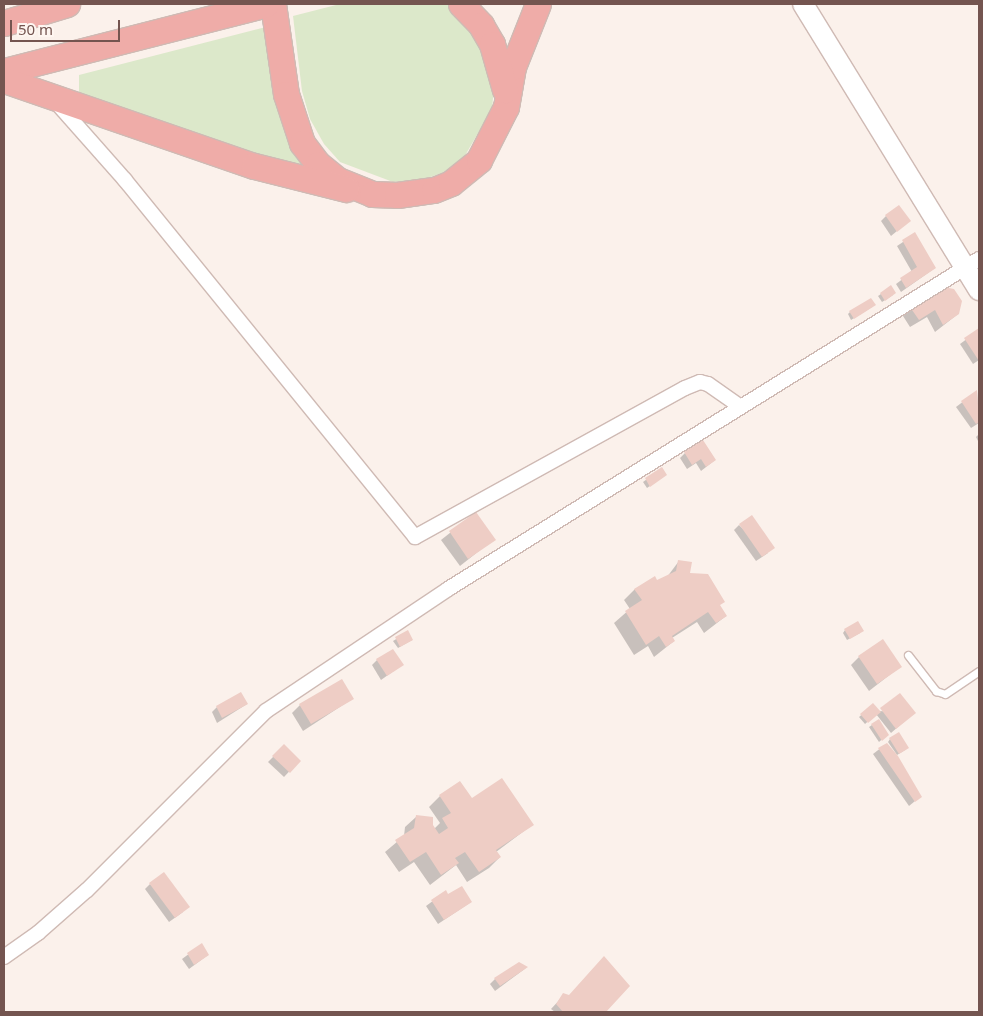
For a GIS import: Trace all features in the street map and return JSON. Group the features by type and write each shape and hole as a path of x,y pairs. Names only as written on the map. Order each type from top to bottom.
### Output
{"highway":[{"path":"4,71 266,4"},
{"path":"273,4 286,94 302,143 328,174 354,189 372,194"},
{"path":"461,4 481,25 492,44 500,64 506,107"},
{"path":"4,80 254,166 312,183 372,194 416,194 451,183 479,160 506,107 513,67 538,4"},
{"path":"4,23 60,5"}],"street":[{"path":"803,4 972,263 979,290"},
{"path":"48,94 125,180 415,537 685,388 700,382 708,384 740,406"},
{"path":"4,957 38,933 87,890 266,711 448,589 972,263"}],"lane":[{"path":"908,656 936,690 945,694 979,672"}],"green space":[{"path":"340,4 447,4 460,11 478,30 494,87 492,109 463,159 442,173 422,180 393,182 340,162 324,144 310,119 302,91 293,16"},
{"path":"266,27 279,115 307,172 79,93 79,75"}],"building":[{"path":"899,205 911,221 897,232 885,215"},
{"path":"915,232 936,268 906,288 900,278 917,267 902,240"},
{"path":"891,285 896,293 885,301 880,293"},
{"path":"944,287 954,289 962,301 959,314 943,325 935,310 919,320 910,307"},
{"path":"871,298 876,305 854,319 849,311"},
{"path":"979,328 979,361 964,338"},
{"path":"977,390 979,422 976,424 961,401"},
{"path":"703,440 716,460 706,467 701,459 692,465 684,452"},
{"path":"662,467 667,475 650,487 645,478"},
{"path":"476,512 496,540 468,559 449,531"},
{"path":"752,515 775,548 762,557 739,524"},
{"path":"678,560 692,562 690,573 708,574 725,602 720,605 727,616 716,623 708,612 672,636 675,641 666,647 659,636 646,645 625,611 642,600 634,589 655,576 657,580 676,571"},
{"path":"858,621 864,631 850,639 844,629"},
{"path":"408,630 413,640 400,647 395,637"},
{"path":"883,639 902,667 877,684 858,656"},
{"path":"393,649 404,665 387,676 376,659"},
{"path":"342,679 354,699 311,724 299,704"},
{"path":"241,692 248,704 222,718 216,706"},
{"path":"900,693 916,713 896,729 880,708"},
{"path":"873,703 881,712 868,723 860,714"},
{"path":"879,719 889,735 882,741 871,724"},
{"path":"899,732 909,748 899,754 889,738"},
{"path":"887,743 898,756 922,797 915,802 878,748"},
{"path":"284,744 301,761 290,773 272,756"},
{"path":"502,778 534,825 496,850 501,857 479,872 465,852 455,858 459,863 441,875 426,852 410,862 395,840 414,828 416,815 433,817 433,825 439,834 448,828 442,818 451,813 439,795 460,781 472,798"},
{"path":"164,872 190,907 175,918 149,883"},
{"path":"462,886 472,902 444,920 431,900 446,890 448,894"},
{"path":"202,943 209,955 194,965 187,953"},
{"path":"604,956 630,986 606,1012 563,1012 556,1004 563,993 569,995"},
{"path":"519,962 528,967 500,986 494,978"}]}
